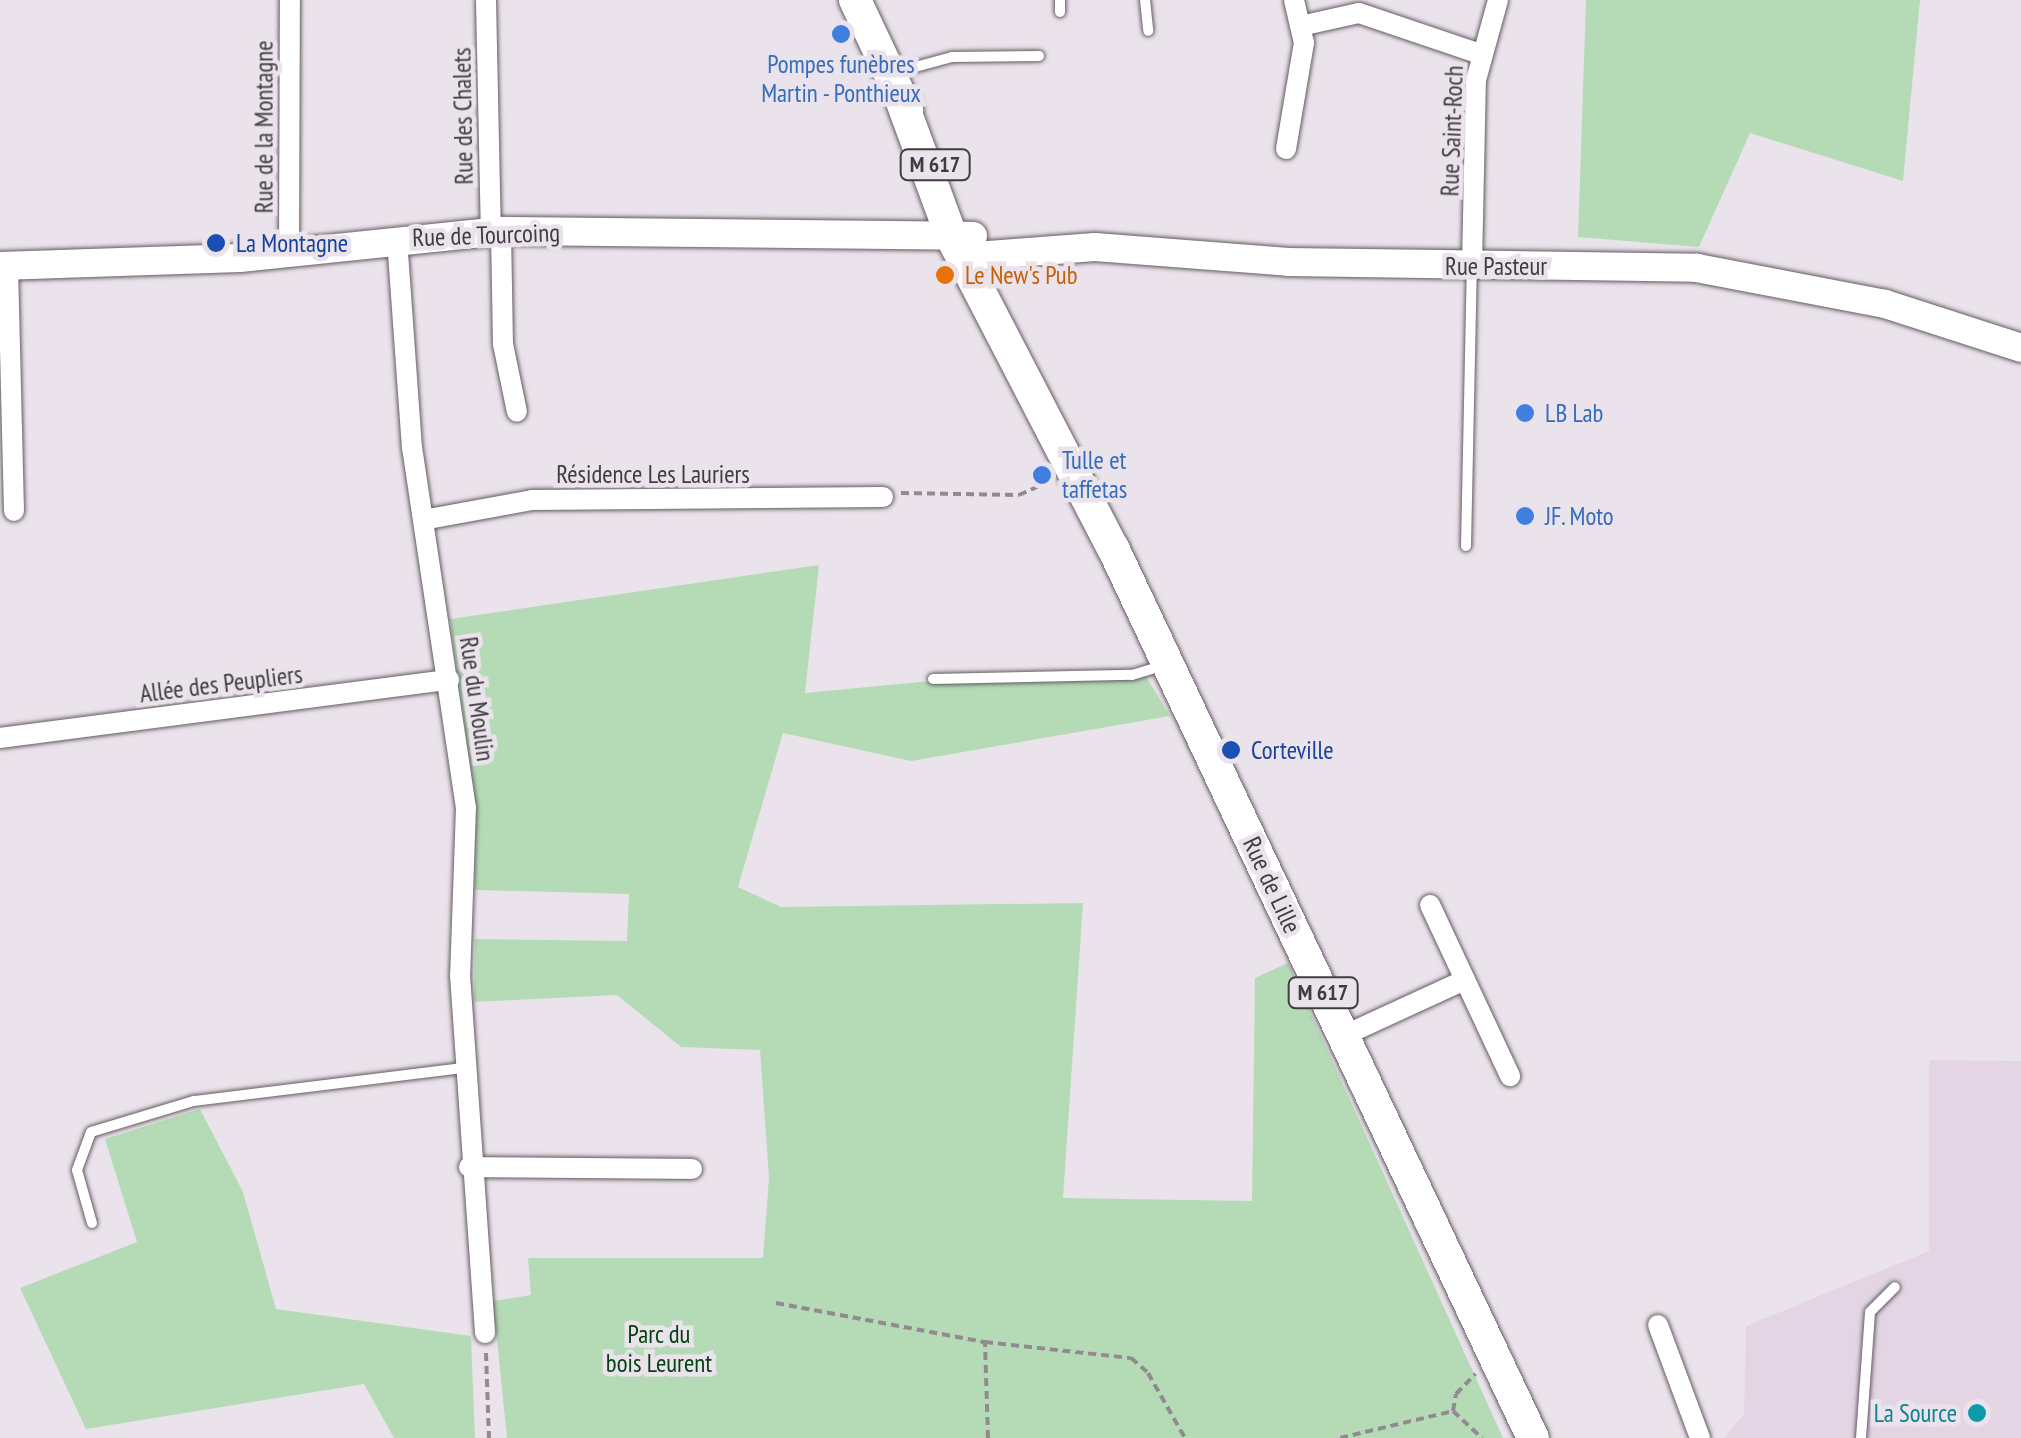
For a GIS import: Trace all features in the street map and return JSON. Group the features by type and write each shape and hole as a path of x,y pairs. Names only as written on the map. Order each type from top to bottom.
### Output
{"main road":[{"name":"Rue de Lille","path":"855,0 1070,470 1113,548 1533,1438"},
{"name":"Rue de Tourcoing","path":"4,266 289,253 496,231 967,247"},
{"name":"Rue de Lille","path":"967,247 1062,419 1113,548"},
{"name":"Rue Pasteur","path":"967,247 1095,247 1288,262 1735,273 1908,310 2021,348"}],"street":[{"name":"Rue de la Montagne","path":"289,253 290,0"},
{"name":"Rue des Chalets","path":"486,0 503,344 517,412"},
{"path":"1286,149 1305,26 1294,0"},
{"name":"Rue Saint-Roch","path":"1472,266 1480,54 1498,0"},
{"path":"1305,26 1359,13 1480,54"},
{"name":"Rue du Moulin","path":"398,239 424,520 467,824 459,958 469,1167 485,1333"},
{"path":"4,266 14,511"},
{"name":"Résidence Les Lauriers","path":"424,520 532,500 884,497"},
{"name":"Allée des Peupliers","path":"0,738 449,680"},
{"path":"1430,905 1510,1076"},
{"path":"1343,1036 1465,980"},
{"path":"469,1167 692,1169"},
{"path":"1658,1325 1700,1438"}],"lane":[{"path":"1145,0 1148,30"},
{"path":"894,84 952,56 1039,56"},
{"path":"1466,546 1472,266"},
{"path":"934,678 1132,675 1168,664"},
{"path":"92,1223 76,1170 92,1132 194,1101 464,1068"},
{"path":"1861,1438 1870,1312 1896,1287"}],"path":[{"path":"884,497 1024,494 1070,470"},
{"path":"776,1304 984,1342 1131,1358 1148,1373 1184,1438"},
{"path":"485,1333 489,1438"},
{"path":"984,1342 988,1438"},
{"path":"1453,1411 1467,1382 1497,1362"},
{"path":"1340,1438 1453,1411"},
{"path":"1453,1411 1482,1438"}],"shaded area":[{"path":"1929,1060 2021,1061 2021,1438 1724,1438 1744,1414 1746,1326 1929,1251"}],"green space":[{"path":"1586,0 1920,0 1903,181 1750,133 1699,247 1578,237"},
{"name":"Parc du bois Leurent","path":"819,565 805,693 994,675 1145,675 1170,716 911,761 783,733 738,887 781,907 1083,903 1063,1198 1252,1201 1255,978 1288,963 1503,1438 507,1438 493,1301 531,1295 528,1258 763,1258 769,1177 760,1050 681,1047 617,995 474,1002 475,939 627,941 629,894 475,890 474,793 450,619"},
{"path":"200,1109 243,1192 276,1309 471,1336 475,1438 394,1438 364,1384 86,1429 20,1288 137,1242 105,1139"}],"place":[{"name":"Pompes funèbres Martin - Ponthieux","path":"841,34"},
{"name":"La Montagne","path":"216,243"},
{"name":"Le New's Pub","path":"945,275"},
{"name":"LB Lab","path":"1525,413"},
{"name":"Tulle et taffetas","path":"1042,475"},
{"name":"JF. Moto","path":"1525,516"},
{"name":"Corteville","path":"1231,750"},
{"name":"La Source","path":"1977,1413"}]}
